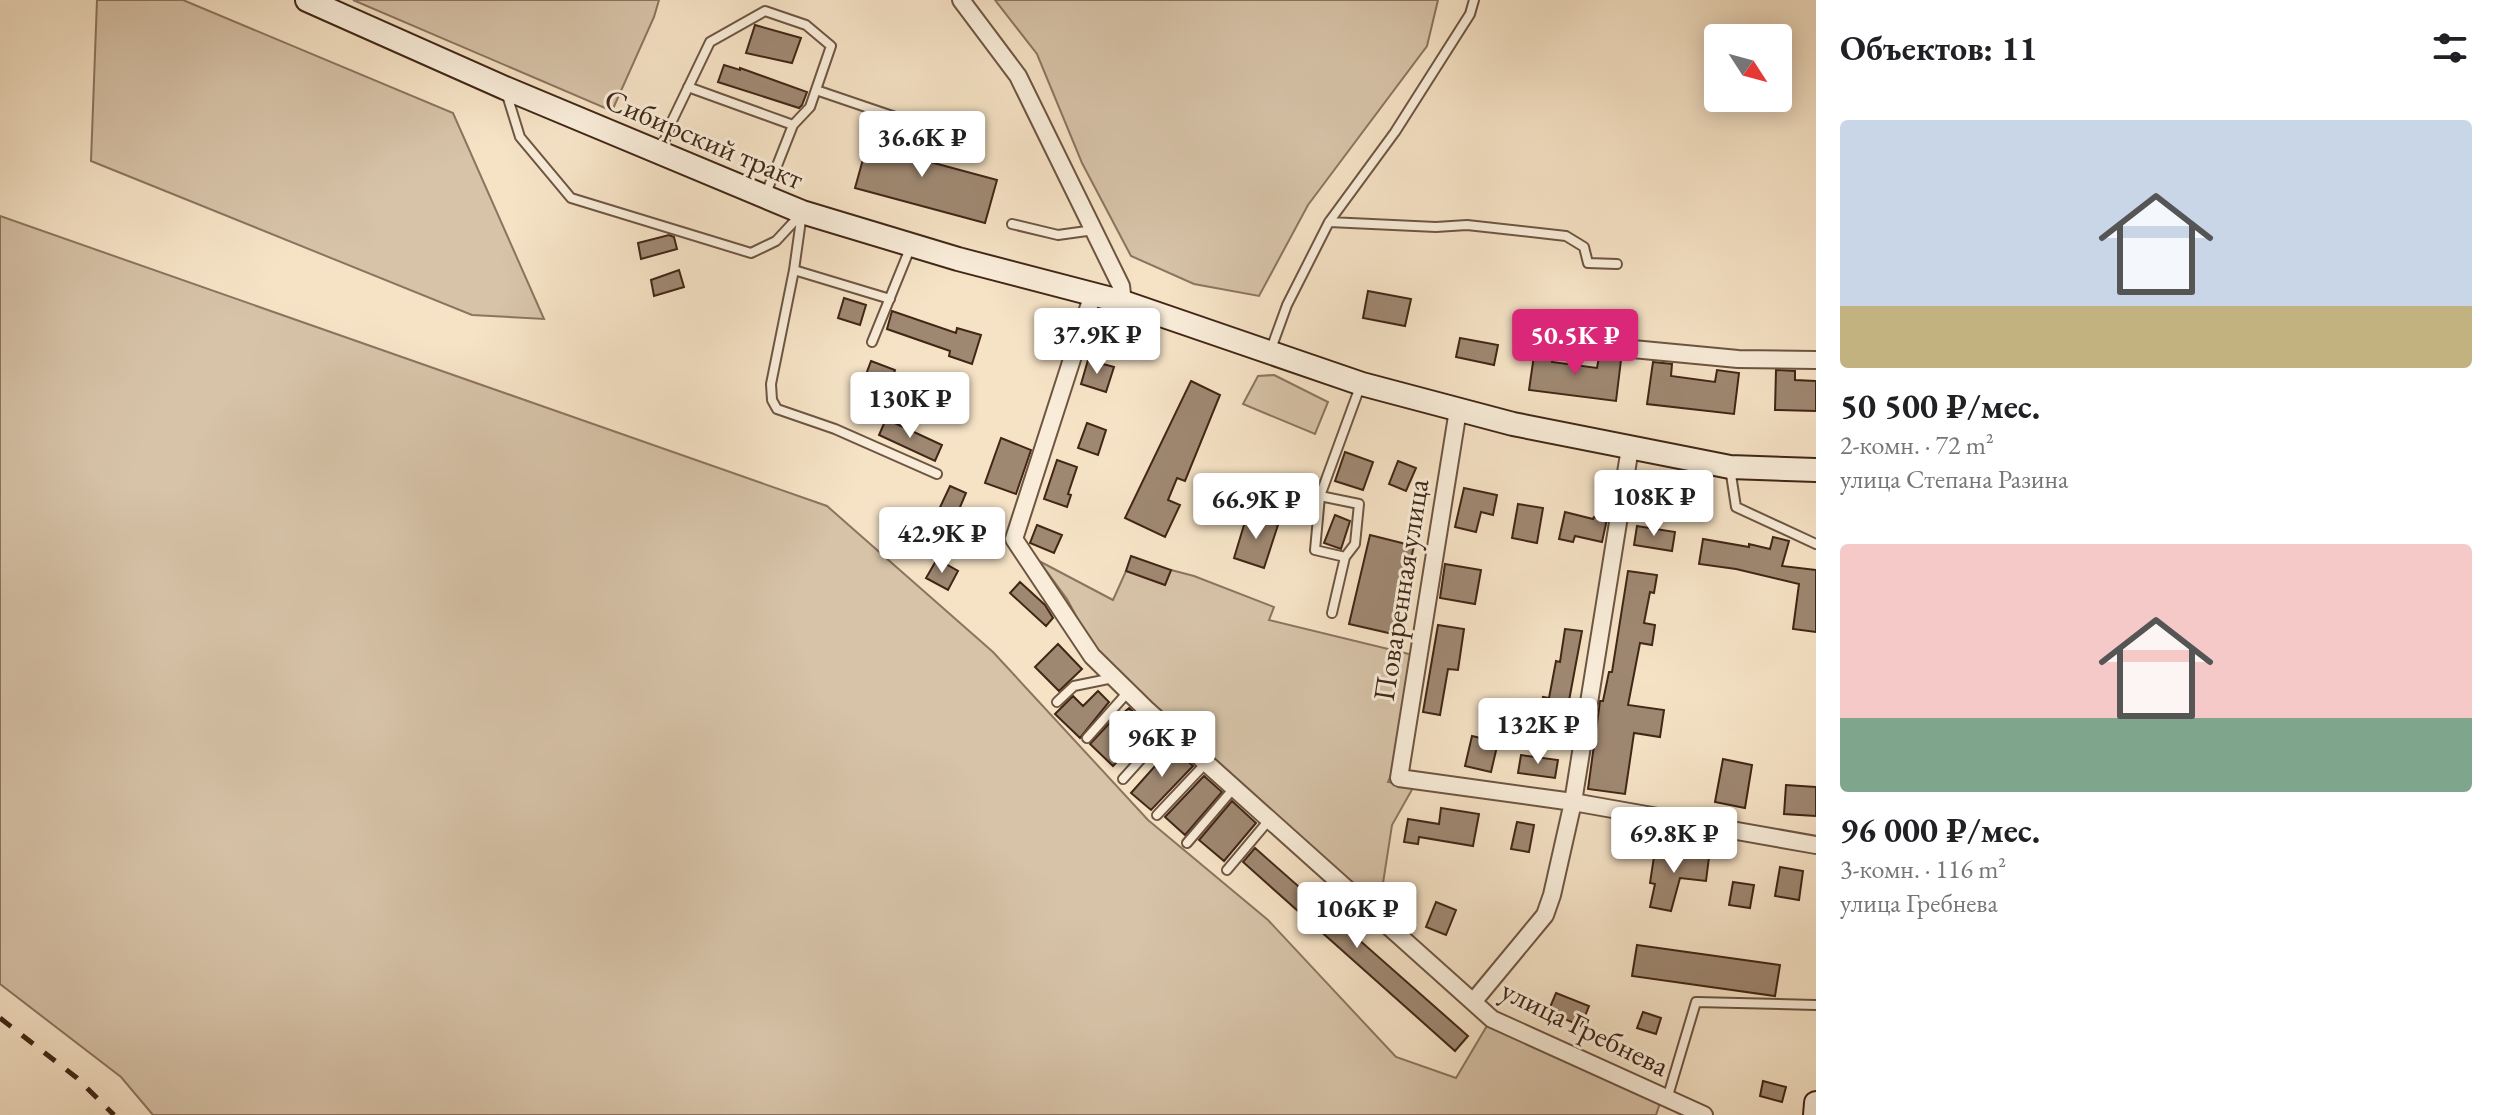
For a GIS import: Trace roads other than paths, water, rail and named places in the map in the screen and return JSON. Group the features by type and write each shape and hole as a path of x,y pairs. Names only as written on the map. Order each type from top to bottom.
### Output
{"main road":[{"name":"Сибирский тракт","path":"307,0 505,88 802,212 1123,302 1362,384 1513,424 1730,467 1816,470"},
{"path":"1815,1115 1816,1103"}],"street":[{"path":"961,0 1018,76 1121,286 1123,302"},
{"name":"улица Гребнева","path":"1093,294 1014,539 1092,656 1168,729 1492,1019 1704,1115"},
{"path":"1601,346 1738,359 1816,360"},
{"name":"Поваренная улица","path":"1458,410 1399,778 1573,802"},
{"path":"1473,1002 1545,915 1573,802 1630,448"},
{"path":"1573,802 1816,845"}],"lane":[{"path":"1270,353 1287,305 1329,222 1395,132 1470,14 1474,0"},
{"path":"660,153 710,42 765,11 806,25 831,46 810,107 793,125 765,196"},
{"path":"688,87 793,125"},
{"path":"505,88 520,137 571,198 751,253 776,241 802,212"},
{"path":"816,90 957,138"},
{"path":"802,212 794,270 771,384 772,400 777,409 835,429 937,474"},
{"path":"1329,222 1436,227 1467,225 1566,236 1584,247 1588,263 1617,264"},
{"path":"1012,224 1058,235 1094,230"},
{"path":"872,342 911,245"},
{"path":"794,270 890,299"},
{"path":"1345,557 1315,550 1320,496 1362,384"},
{"path":"1730,467 1736,507 1816,544"},
{"path":"1320,496 1359,504 1355,544 1345,557 1332,613"},
{"path":"1057,702 1074,686 1114,678"},
{"path":"1087,738 1128,692"},
{"path":"1123,779 1168,729"},
{"path":"1157,815 1206,763"},
{"path":"1187,843 1234,788"},
{"path":"1227,870 1269,820"},
{"path":"1667,1099 1696,1002 1816,1005"}],"railway":[{"path":"0,1018 77,1078 114,1115"}]}
